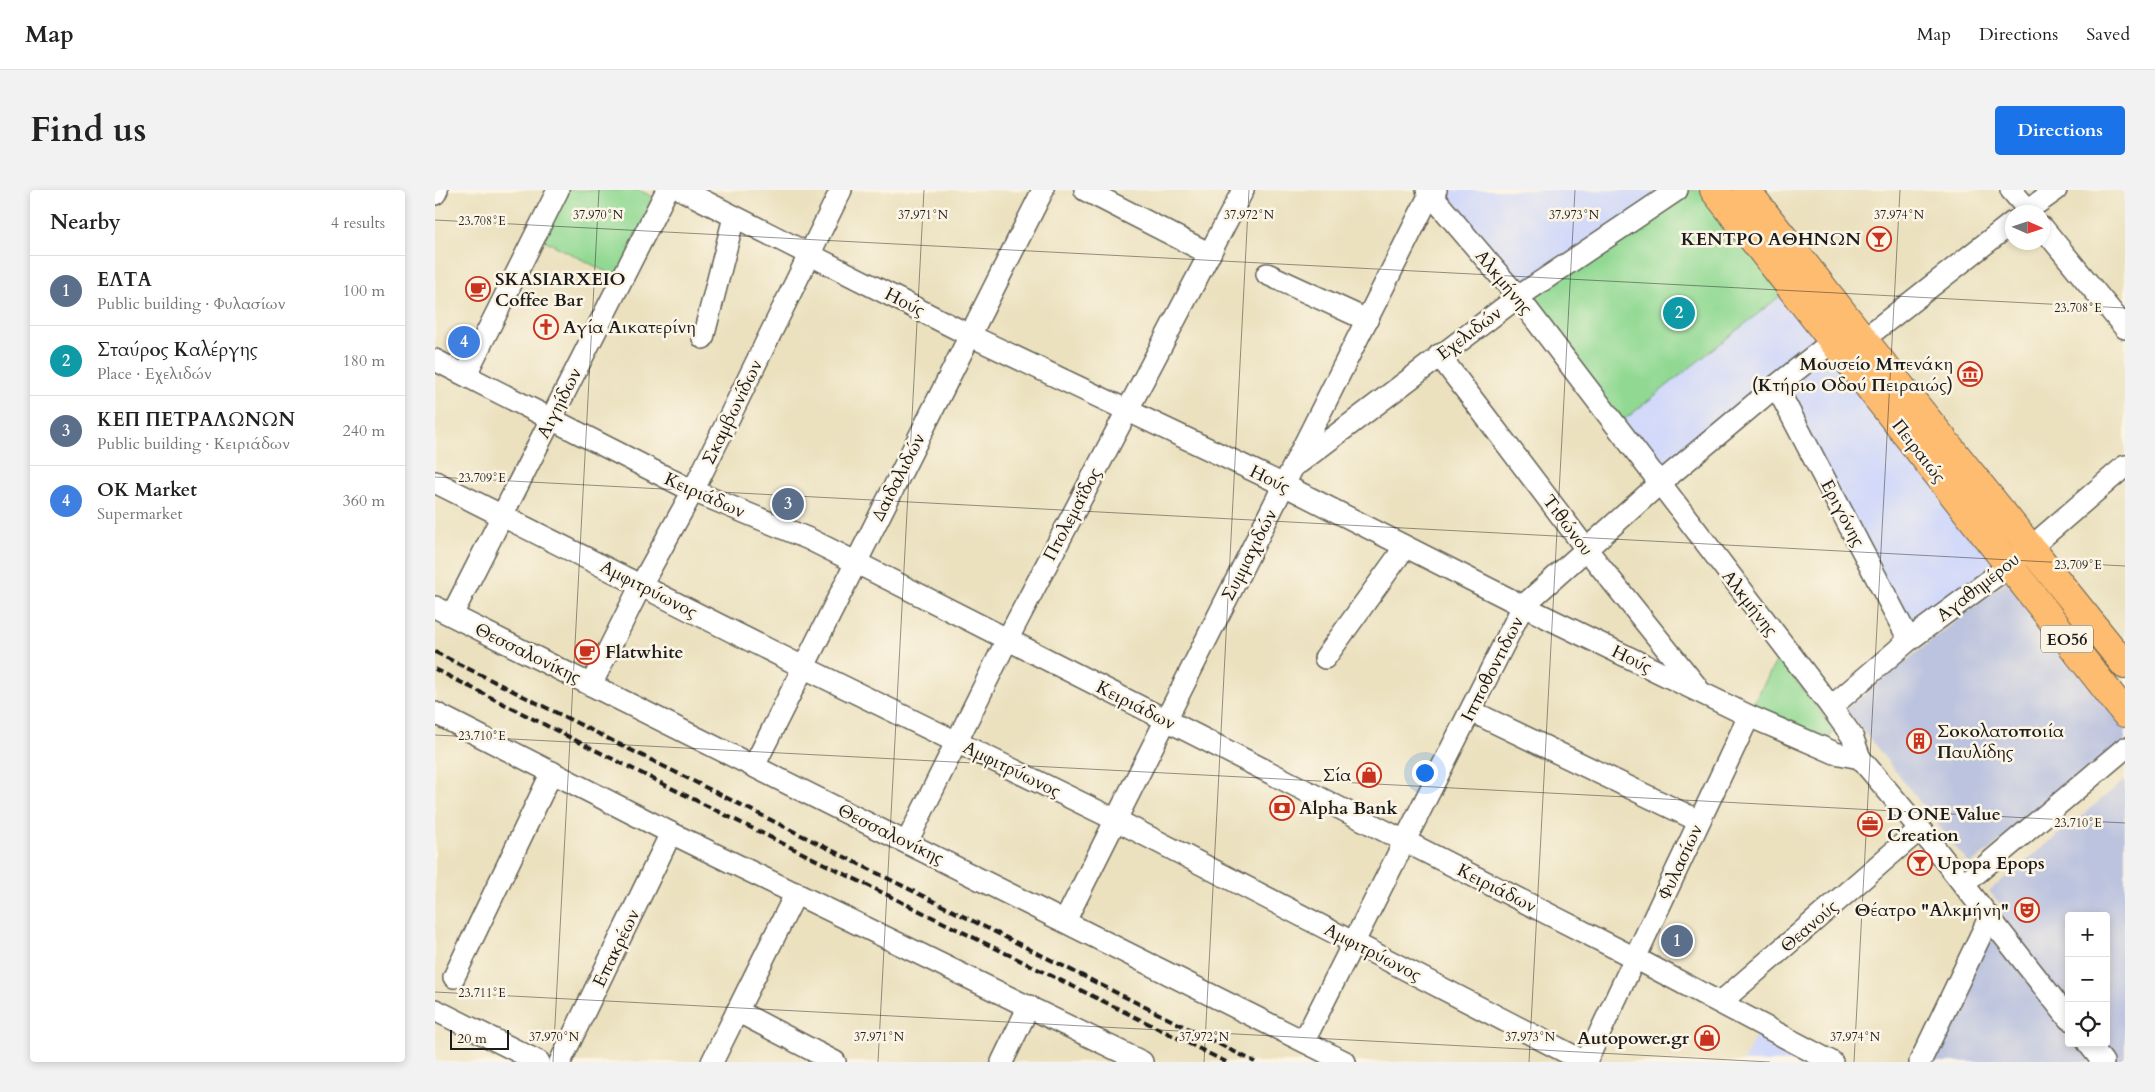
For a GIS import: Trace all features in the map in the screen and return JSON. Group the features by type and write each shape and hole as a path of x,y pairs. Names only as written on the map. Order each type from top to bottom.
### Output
{"main road":[{"name":"Πειραιώς","path":"1715,190 1752,200 2125,665"},
{"name":"Πειραιώς","path":"1752,200 1833,341 2125,712"}],"street":[{"path":"435,194 437,190"},
{"path":"466,374 558,190"},
{"name":"Αιγηίδων","path":"443,611 502,515 667,190"},
{"name":"Ηούς","path":"683,190 969,335 1127,411 1288,476 1405,548 1749,716 1835,753 1860,758"},
{"name":"Σκαμβωνίδων","path":"591,685 641,586 693,491 841,190"},
{"name":"Δαιδαλιδών","path":"754,766 1043,190"},
{"path":"1085,190 1209,254"},
{"name":"Πτολεμαΐδος","path":"907,842 1007,640 1243,190"},
{"name":"Εχελιδών","path":"1288,476 1439,355 1518,297 1677,190"},
{"path":"2011,190 2019,205"},
{"path":"2036,205 2056,190"},
{"name":"Αλκμήνης","path":"1431,191 1518,297 1831,707 1852,736 1860,758 1920,829 2065,1014"},
{"name":"Συμμαχιδών","path":"1065,921 1167,721 1431,191"},
{"path":"703,338 734,217"},
{"path":"1864,339 2005,229"},
{"path":"2050,237 2125,328"},
{"path":"1267,274 1367,320"},
{"name":"Ιπποθοντιδων","path":"1304,1041 1523,606 1659,484 1833,341"},
{"name":"Τιθώνου","path":"1439,355 1587,550 1701,692"},
{"name":"Κειριάδων","path":"435,360 466,374 693,491 809,539 855,562 1721,1002 1831,1062"},
{"name":"Εριγόνης","path":"1776,386 1909,640"},
{"name":"Αγαθημέρου","path":"1831,707 1909,640 2009,566 2029,546 2125,466"},
{"name":"Αμφιτρύωνος","path":"435,482 803,667 1116,820 1586,1062"},
{"path":"1325,658 1405,548"},
{"name":"Θεσσαλονίκης","path":"443,611 1345,1062"},
{"path":"1471,711 1699,821"},
{"path":"435,713 671,833 797,892 1142,1062"},
{"name":"Φυλασίων","path":"1586,1062 1749,716"},
{"path":"1964,884 2125,748"},
{"path":"454,977 552,772"},
{"name":"Θεανούς","path":"1721,1002 1920,829"},
{"name":"Επακρέων","path":"560,1062 671,833"},
{"path":"712,1062 797,892"},
{"path":"1920,1062 1989,918"},
{"path":"1002,1062 1029,1006"},
{"path":"737,1012 835,1062"},
{"path":"436,1013 539,1062"},
{"path":"2091,1047 2103,1062"}],"shaded area":[{"path":"1438,190 1666,190 1514,293"},
{"path":"1784,293 1825,343 1656,482 1615,427"},
{"path":"1831,351 1998,560 1908,630 1780,390"},
{"path":"2009,579 2125,724 2125,741 1970,865 1846,709"},
{"path":"2125,780 2125,1062 1921,1062 2003,907 1989,891"},
{"path":"1756,1035 1810,1062 1743,1062"}],"green space":[{"path":"566,190 639,190 659,200 620,279 542,239"},
{"path":"1690,190 1703,190 1784,293 1615,427 1522,302"},
{"path":"1778,658 1833,728 1829,739 1753,704"}],"railway":[{"path":"435,652 1255,1062"},
{"path":"435,669 731,818 1226,1062"}],"place":[{"name":"ΚΕΝΤΡΟ ΑΘΗΝΩΝ","path":"1879,239"},
{"name":"SKASIARXEIO Coffee Bar","path":"478,289"},
{"name":"Σταύρος Καλέργης","path":"1679,313"},
{"name":"Αγία Αικατερίνη","path":"546,327"},
{"name":"OK Market","path":"464,342"},
{"name":"Μουσείο Μπενάκη (Κτήριο Οδού Πειραιώς)","path":"1970,374"},
{"name":"ΚΕΠ ΠΕΤΡΑΛΩΝΩΝ","path":"788,504"},
{"name":"Flatwhite","path":"587,652"},
{"name":"Σοκολατοποιία Παυλίδης","path":"1919,741"},
{"name":"Σία","path":"1369,775"},
{"name":"Alpha Bank","path":"1282,808"},
{"name":"D ONE Value Creation","path":"1870,824"},
{"name":"Upopa Epops","path":"1920,863"},
{"name":"Θέατρο \"Αλκμήνη\"","path":"2027,910"},
{"name":"ΕΛΤΑ","path":"1677,941"},
{"name":"Autopower.gr","path":"1707,1038"}]}
